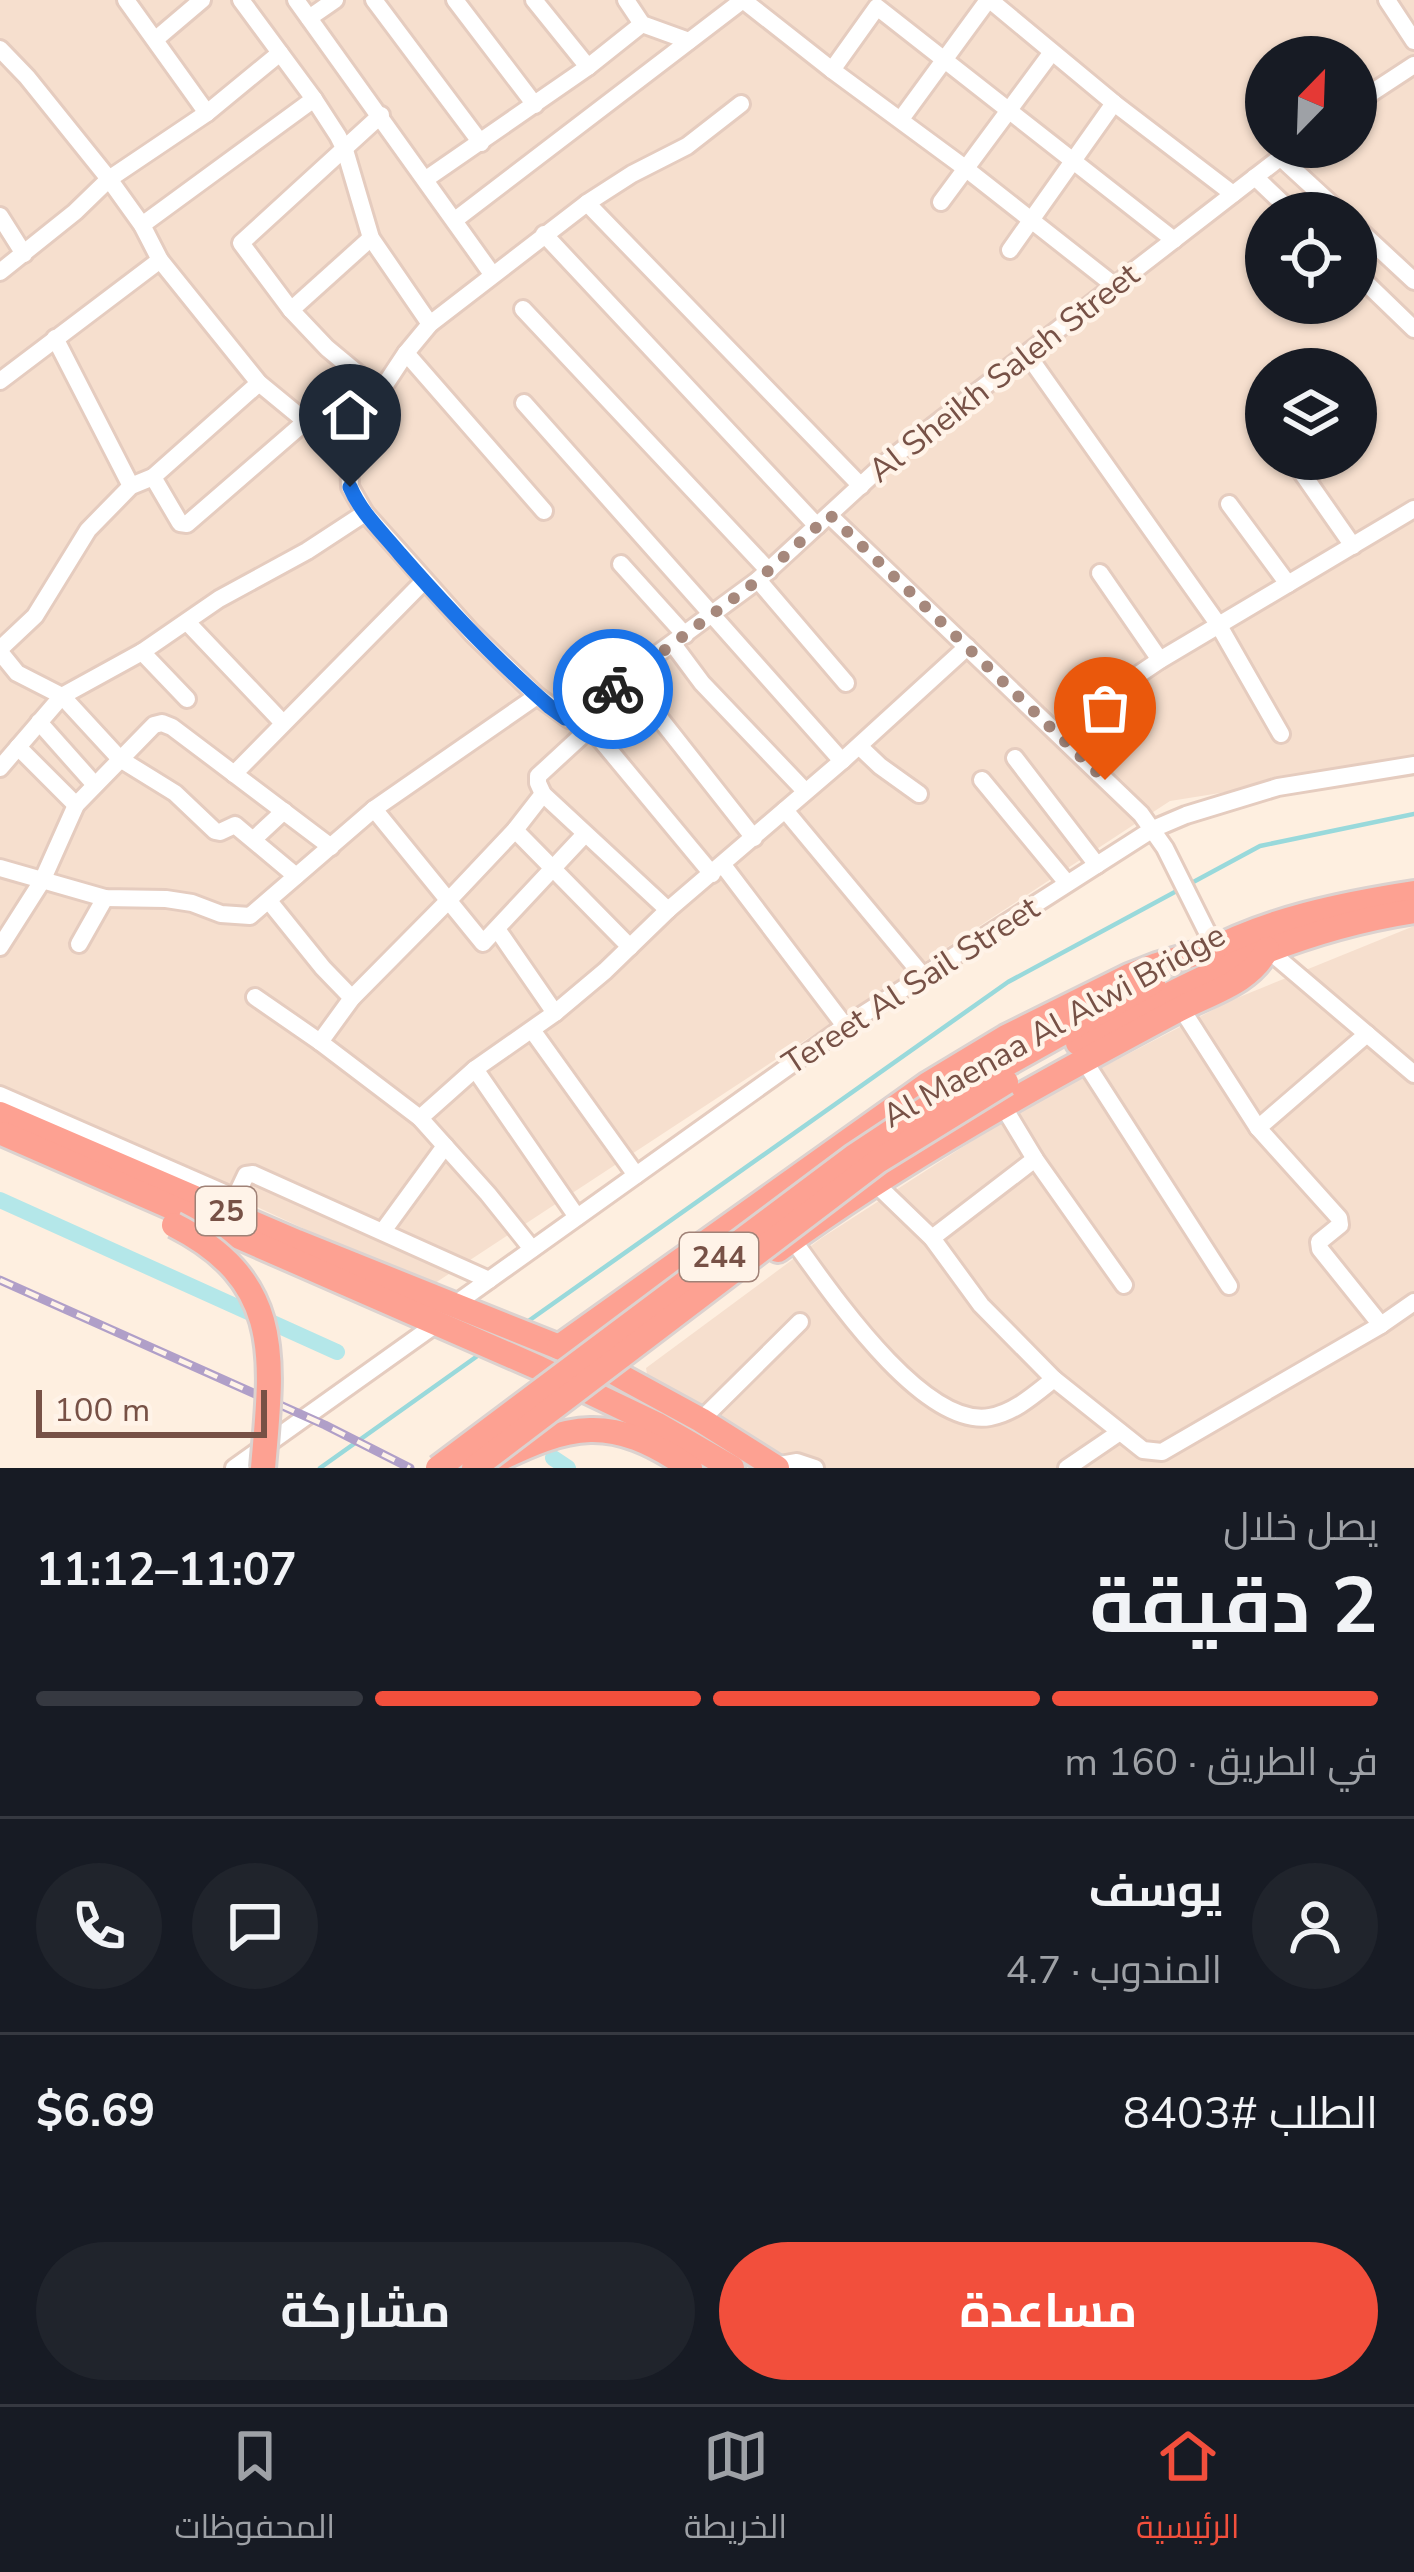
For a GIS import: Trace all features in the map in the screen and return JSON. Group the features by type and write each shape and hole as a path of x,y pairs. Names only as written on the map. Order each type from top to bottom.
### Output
{"highway":[{"name":"244","path":"1215,948 1304,915 1414,893"},
{"name":"244","path":"1267,950 1337,927 1414,911"},
{"name":"Al Maenaa Al Alwi Bridge","path":"478,1468 878,1161 1015,1068 1215,948"},
{"path":"559,1347 967,1060 1130,976 1215,948"},
{"name":"Al Maenaa Al Alwi Bridge","path":"438,1468 853,1157 930,1106 1267,950"},
{"path":"588,1391 793,1240 938,1143 1252,971 1267,950"},
{"name":"25","path":"0,1114 281,1235 446,1313 538,1368 656,1424 732,1468"},
{"name":"25","path":"0,1132 446,1313 559,1347 701,1420 776,1467"},
{"path":"0,1149 174,1225 234,1268 260,1311 271,1359 263,1468"},
{"path":"478,1468 542,1438 592,1430 644,1441 690,1468"}],"street":[{"path":"126,0 207,113"},
{"path":"156,39 202,0"},
{"path":"241,0 345,150 371,238 430,324"},
{"path":"296,0 492,274"},
{"path":"309,18 335,0"},
{"path":"374,0 481,142"},
{"path":"455,0 536,104"},
{"path":"534,0 588,67"},
{"path":"626,0 642,24 689,41"},
{"path":"455,220 743,0 1115,286"},
{"path":"901,119 989,0 1233,194"},
{"path":"1387,0 1414,41"},
{"path":"832,70 880,4 1007,111 1174,240"},
{"path":"426,179 642,24"},
{"path":"0,49 109,178 160,260 259,383 349,457"},
{"path":"941,202 1052,52"},
{"path":"0,272 109,178 207,113 280,53"},
{"path":"1377,89 1414,65"},
{"path":"142,225 314,99"},
{"path":"1010,250 1114,103"},
{"path":"741,104 687,146 587,203 430,324 406,353 356,434 349,457 350,487 365,513 424,581 537,696 565,718 585,721 717,869 845,1026"},
{"path":"380,392 291,310 241,243 381,115"},
{"name":"Al Sheikh Saleh Street","path":"543,794 538,776 628,677 763,575 884,464 1267,168"},
{"path":"1301,168 1322,192"},
{"path":"1255,177 1271,192"},
{"path":"587,203 861,486"},
{"path":"0,216 24,254"},
{"path":"544,235 824,521 967,647 1141,814 1165,848 1215,948"},
{"path":"291,310 371,238"},
{"path":"1377,247 1414,281"},
{"path":"0,381 160,260"},
{"path":"1377,293 1414,329"},
{"path":"523,309 579,365 763,575 846,683"},
{"path":"55,338 131,486"},
{"path":"406,353 544,511"},
{"path":"1027,354 1218,625 1281,734"},
{"path":"259,383 153,477 131,486 88,530 35,616 0,650 17,673 62,696 120,758 175,793 215,830 235,825 296,876"},
{"path":"524,403 842,761"},
{"path":"153,477 180,523 187,524 306,421"},
{"path":"1307,480 1353,546"},
{"path":"1229,504 1288,584"},
{"path":"1055,731 1160,660 1414,509"},
{"path":"0,768 62,696 142,652 230,592 365,513"},
{"path":"621,564 679,639 702,683 805,791"},
{"path":"1100,573 1160,660"},
{"path":"234,774 424,581"},
{"path":"188,623 283,723"},
{"path":"420,1118 476,1069 555,1013 967,647"},
{"path":"142,652 187,699"},
{"path":"628,677 754,838"},
{"path":"0,868 105,898 166,899 250,916 374,809 537,696"},
{"path":"39,722 95,785"},
{"path":"0,947 42,880 76,805 154,724 172,727 331,847"},
{"path":"860,746 919,794"},
{"path":"18,747 76,805"},
{"path":"1015,758 1097,865"},
{"name":"Tereet Al Sail Street","path":"234,1468 845,1026 1153,829 1278,787 1414,765"},
{"path":"982,779 1067,883"},
{"path":"320,1042 352,998 448,901 543,794 668,910"},
{"path":"374,809 482,943 585,834"},
{"path":"784,810 923,976"},
{"path":"254,839 284,811"},
{"path":"514,830 630,946"},
{"path":"79,944 105,898"},
{"path":"269,902 352,998"},
{"path":"497,929 555,1013"},
{"path":"1267,950 1414,1074"},
{"path":"255,997 420,1118 532,1249"},
{"path":"1181,1008 1258,1128 1339,1218 1340,1225 1318,1245 1381,1324"},
{"path":"532,1030 637,1174"},
{"path":"1258,1128 1367,1034"},
{"path":"1085,1062 1229,1286"},
{"path":"476,1069 577,1217"},
{"path":"0,1095 229,1195 237,1194 247,1175 253,1174 489,1280"},
{"path":"1003,1106 1124,1285"},
{"path":"383,1231 445,1146"},
{"path":"932,1238 1035,1159"},
{"path":"876,1184 932,1238 982,1305 1054,1379 1143,1450 1162,1452 1414,1301"},
{"path":"793,1240 868,1339 904,1376 950,1410 973,1418 992,1417 1026,1401 1054,1379"},
{"path":"701,1420 800,1322"},
{"path":"1067,1468 1120,1432"},
{"path":"776,1467 797,1462 815,1468"}],"shaded area":[{"path":"0,0 1414,0 1414,762 1170,801 429,1287 0,1087"},
{"path":"1414,926 1414,1468 671,1468 662,1462 646,1368 823,1237 1020,1110 1232,1000"}],"waterway":[{"path":"527,1322 1008,982 1260,846 1414,814"},
{"path":"0,1200 337,1352"},
{"path":"320,1468 483,1352"},
{"path":"553,1458 568,1468"}],"railway":[{"path":"0,1280 325,1425 410,1468"}],"way so far":[{"path":"613,689 758,580 830,515 1105,780"}],"route":[{"path":"350,487 365,513 424,581 550,707 572,719 613,689"}]}
